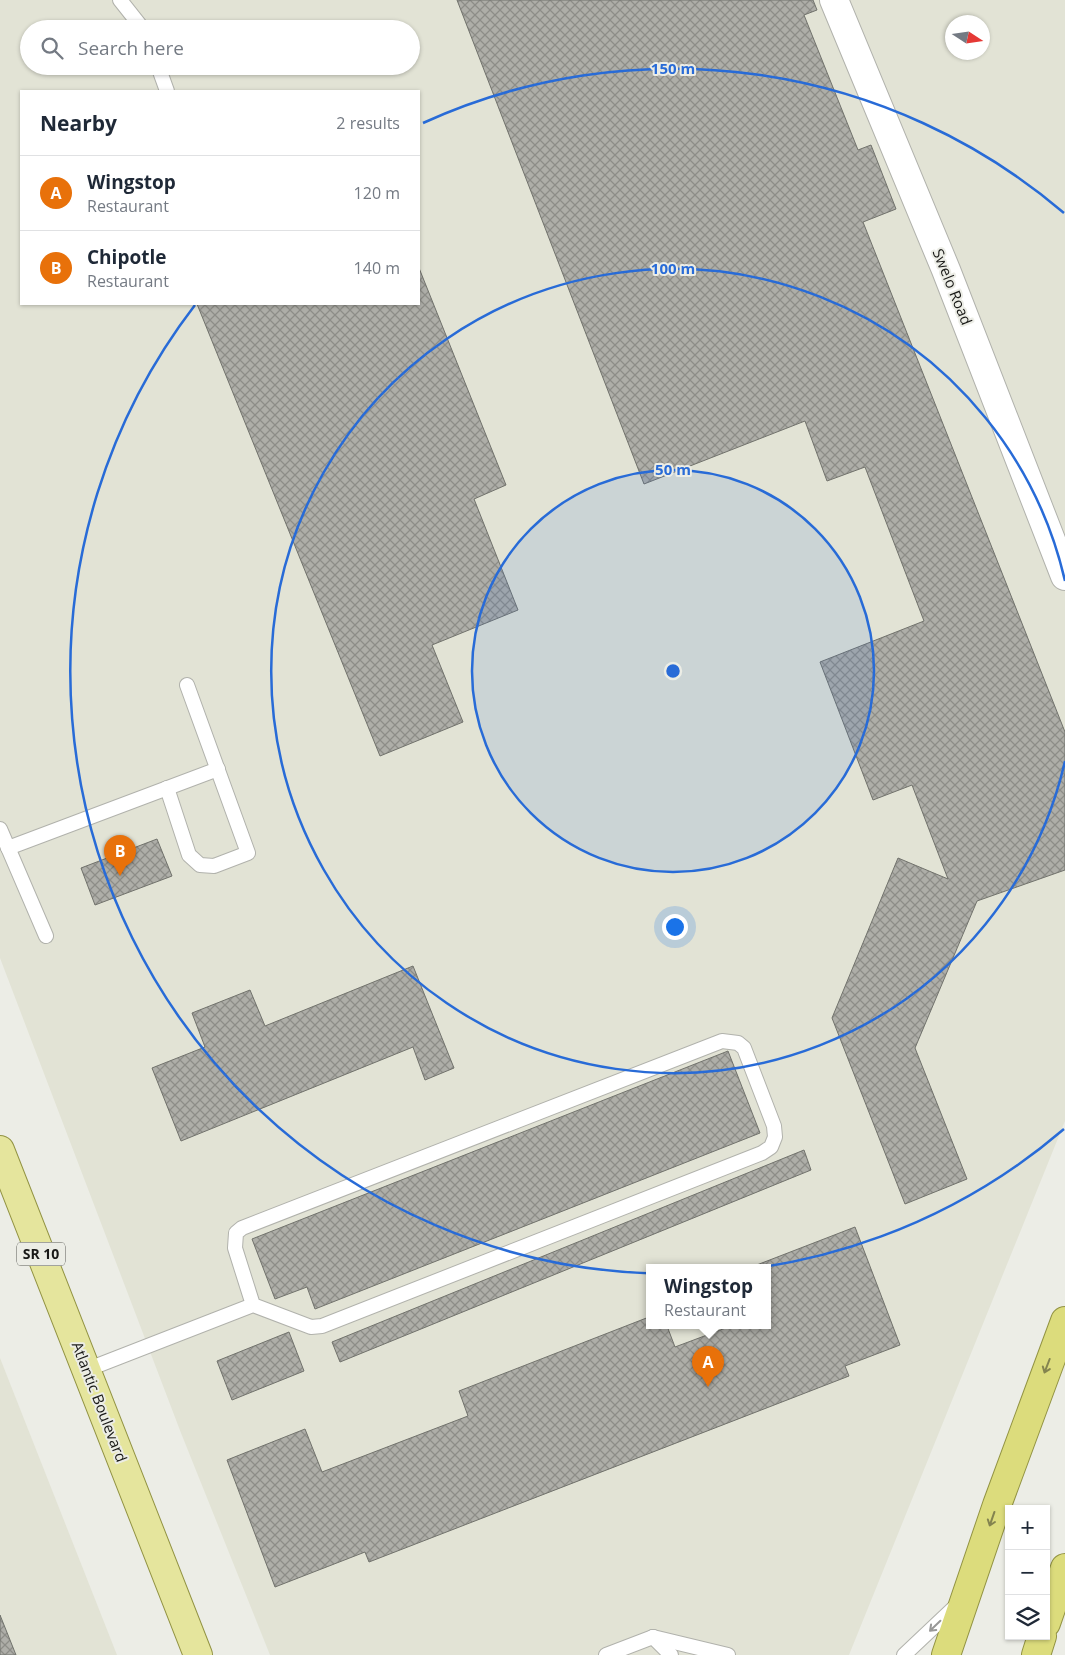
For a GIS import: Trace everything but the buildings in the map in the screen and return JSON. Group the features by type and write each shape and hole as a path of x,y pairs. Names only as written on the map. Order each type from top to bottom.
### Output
{"highway":[{"path":"946,1655 965,1597 1065,1321"},
{"path":"1050,1611 1065,1568"},
{"path":"1036,1655 1041,1640"}],"main road":[{"name":"Atlantic Boulevard","path":"0,1150 198,1655"}],"street":[{"name":"Swelo Road","path":"834,0 943,262 1065,576"}],"lane":[{"path":"120,0 136,20"},
{"path":"161,75 167,90"},
{"path":"167,788 189,854 200,865 214,866 248,853 187,685"},
{"path":"8,848 218,769"},
{"path":"0,829 46,936"},
{"path":"86,1370 253,1305 311,1327 322,1326 762,1153 771,1147 775,1137 774,1126 744,1048 738,1043 722,1041 242,1228 236,1232 235,1248 253,1305"},
{"path":"904,1655 965,1597"},
{"path":"606,1655 653,1637 728,1655"},
{"path":"653,1637 671,1655"}],"shaded area":[{"path":"0,0 1065,0 1065,1121 849,1655 270,1655 181,1433 0,958"},
{"path":"0,1358 117,1655 0,1655"}],"place":[{"name":"Chipotle","path":"120,876"},
{"name":"Wingstop","path":"708,1387"}]}
